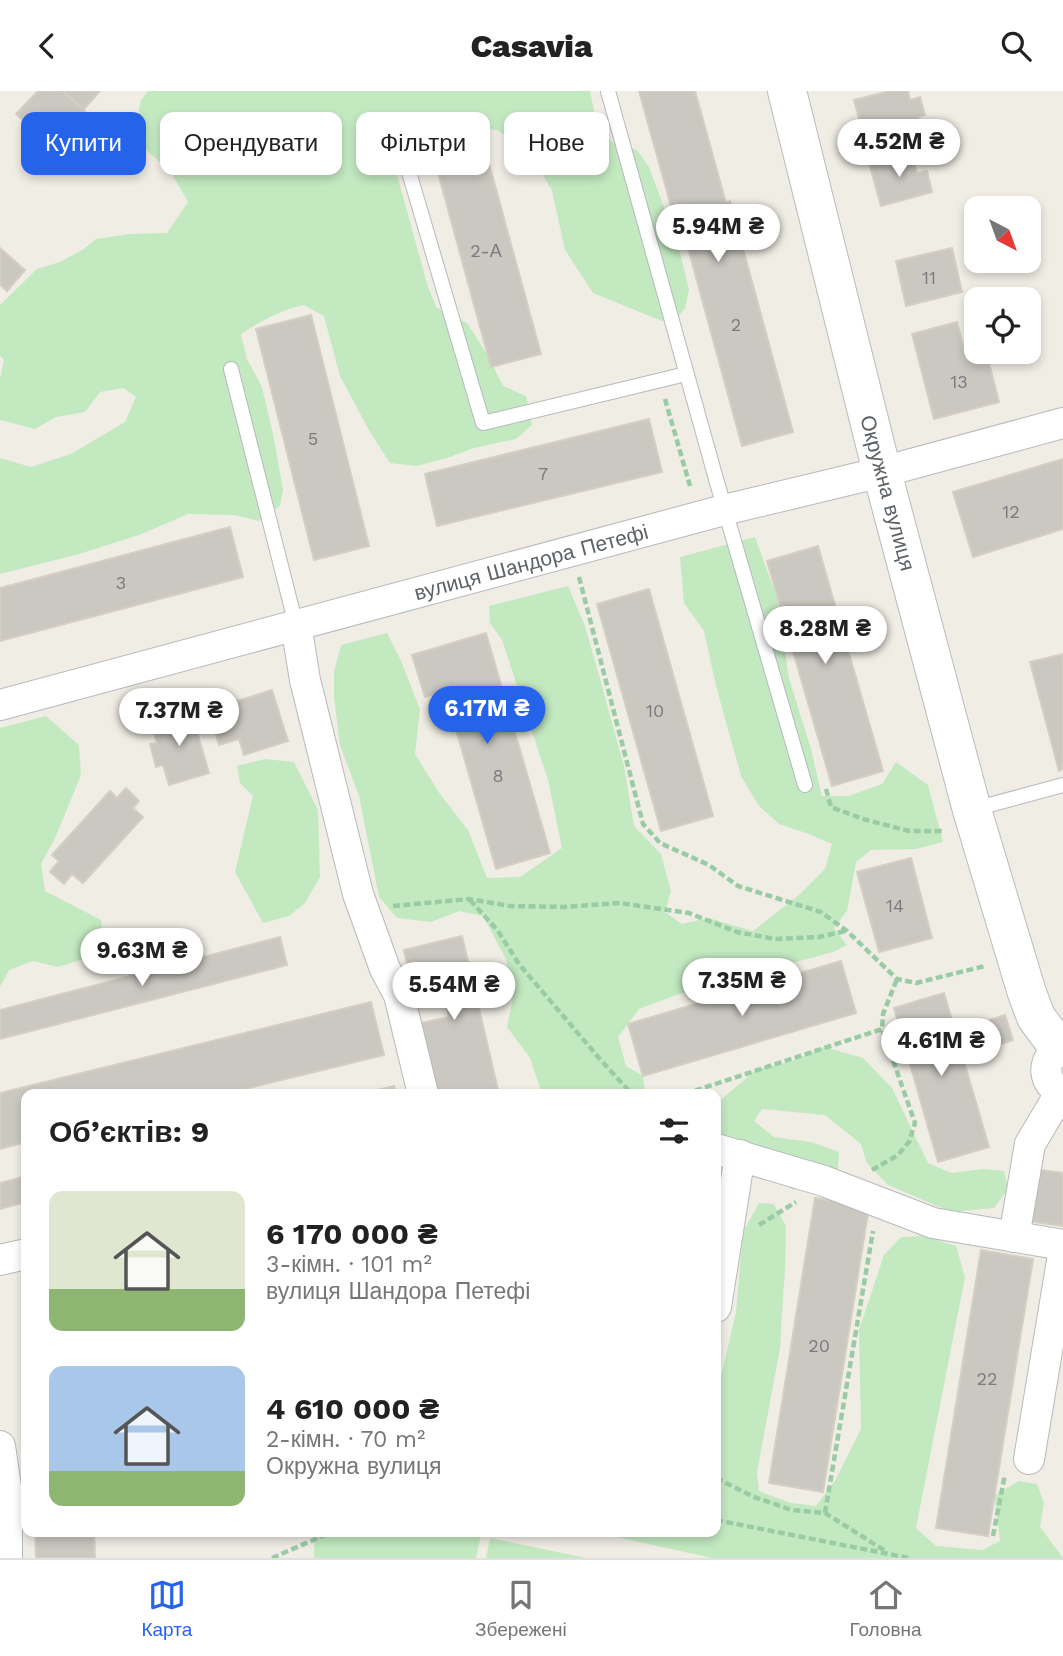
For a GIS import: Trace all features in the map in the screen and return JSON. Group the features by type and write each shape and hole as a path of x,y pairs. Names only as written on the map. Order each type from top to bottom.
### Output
{"street":[{"name":"Окружна вулиця","path":"786,91 882,472 964,820 1040,1024 1061,1048 1048,1059 1046,1075 1048,1082 1062,1093"},
{"name":"вулиця Шандора Петефі","path":"0,705 724,510 882,472 1063,423"},
{"path":"296,625 305,680 358,894 385,969 399,995 422,1089"},
{"path":"1014,1237 1030,1144 1062,1093"},
{"path":"721,1242 728,1152 824,1181 933,1223 1063,1245"},
{"path":"0,1260 21,1255"},
{"path":"1030,1459 1063,1255"},
{"path":"0,1446 7,1494 7,1558"}],"lane":[{"path":"608,91 724,510 806,785"},
{"path":"410,175 483,423 686,374"},
{"path":"231,369 296,625"},
{"path":"964,820 1063,785"}],"path":[{"path":"664,394 690,486"},
{"path":"577,571 643,824 660,843 709,865 738,886 821,912 847,931 897,979 916,983 992,964"},
{"path":"831,807 909,831 964,820"},
{"path":"387,907 405,903 469,899 510,906 565,907 620,903 690,913 737,932 775,939 819,937 847,931"},
{"path":"469,899 498,931 528,975 627,1089"},
{"path":"700,1089 882,1029 883,1014 897,979"},
{"path":"825,1513 874,1225"},
{"path":"721,1480 754,1497 792,1510 825,1513 891,1555"},
{"path":"721,1521 909,1558"},
{"path":"272,1558 320,1537"}],"green space":[{"path":"148,91 590,91 594,112 504,112 504,134 490,129 490,112 356,112 356,175 397,175 428,287 437,308 467,323 503,386 526,396 532,425 516,439 474,448 417,466 390,463 340,376 324,316 304,305 295,307 241,334 247,359 262,387 274,439 283,490 280,506 259,521 234,515 188,514 139,535 0,574 0,458 31,467 71,454 125,422 136,397 124,388 100,392 85,412 56,417 35,429 0,420 0,379 4,360 0,355 0,305 37,269 60,262 96,239 130,234 167,233 188,202 173,175 342,175 342,112 160,112 160,162 146,150 146,112 139,112 141,100"},
{"path":"609,139 637,150 649,167 679,248 689,290 685,308 679,316 662,321 593,293 565,250 552,191 543,175 609,175"},
{"path":"755,537 777,598 789,678 822,796 848,796 882,784 896,762 928,785 943,842 916,849 871,850 856,862 847,911 834,928 847,945 833,952 679,994 639,1009 618,1037 626,1066 643,1076 644,1089 540,1089 530,1058 507,1027 513,998 506,959 483,916 459,911 431,922 397,918 379,897 359,796 340,745 334,672 341,645 387,633 420,709 415,754 440,794 468,830 487,878 520,877 562,848 548,780 502,640 490,623 489,606 568,586 585,626 624,766 634,826 661,854 671,891 665,912 682,924 708,918 753,931 799,895 825,869 832,844 779,824 759,806 741,776 704,631 684,603 680,557"},
{"path":"46,716 79,745 81,775 55,838 41,864 45,891 101,920 103,940 87,958 58,967 33,961 9,970 0,987 0,728"},
{"path":"265,759 294,762 318,810 320,877 305,903 289,916 263,923 235,872 253,796 240,783 237,766"},
{"path":"824,1047 863,1058 892,1088 928,1163 951,1173 983,1169 1004,1171 1008,1189 994,1208 951,1212 888,1185 867,1163 861,1144 825,1115 762,1109 754,1121 774,1137 811,1142 839,1152 838,1168 824,1181 793,1190 721,1137 721,1100 757,1069 790,1062"},
{"path":"759,1203 774,1204 786,1226 780,1348 757,1472 759,1491 791,1503 816,1506 835,1481 861,1429 859,1330 884,1255 901,1237 924,1236 956,1246 965,1277 916,1528 936,1546 982,1550 1000,1541 994,1496 1019,1481 1037,1484 1044,1503 1040,1527 1063,1558 712,1558 616,1537 721,1537 721,1376 736,1312 743,1232"},
{"path":"314,1537 481,1537 476,1558 314,1558"},
{"path":"490,1538 586,1558 486,1558"}],"building":[{"path":"38,91 63,91 85,112 21,112 21,119 16,114"},
{"path":"63,91 100,91 83,110"},
{"path":"639,91 695,91 726,203 730,201 793,432 742,446 679,215 674,217"},
{"path":"889,91 908,91 910,100 920,97 925,115 918,117 921,130 866,145 854,100"},
{"path":"911,152 917,173 927,171 932,192 881,206 869,163"},
{"path":"490,167 541,354 491,367 439,175 490,175"},
{"path":"0,248 25,270 7,291 0,285"},
{"path":"952,248 962,292 906,306 896,261"},
{"path":"311,315 369,546 314,560 256,329"},
{"path":"957,322 964,349 964,364 989,364 999,402 934,419 912,334"},
{"path":"649,419 662,472 437,526 425,474"},
{"path":"1063,459 1063,529 973,557 953,492"},
{"path":"230,527 243,577 0,641 0,588"},
{"path":"818,546 883,771 832,786 767,561"},
{"path":"649,589 713,816 661,831 597,604"},
{"path":"486,633 550,853 496,869 445,691 425,697 412,655"},
{"path":"1063,654 1063,769 1059,771 1030,662"},
{"path":"272,690 288,741 244,755 239,739 219,745 209,710"},
{"path":"191,711 209,773 169,785 163,765 156,767 150,744 157,743 151,723"},
{"path":"126,788 139,801 133,808 143,817 83,883 72,874 64,884 50,872 59,861 52,855 110,791 117,798"},
{"path":"911,858 932,938 879,952 857,872"},
{"path":"462,936 498,1089 436,1089 421,1023 449,1017 439,975 411,981 404,950"},
{"path":"280,937 287,965 0,1039 0,1010"},
{"path":"841,961 856,1013 643,1076 628,1024"},
{"path":"944,993 989,1147 938,1162 894,1008"},
{"path":"371,1002 384,1055 245,1089 21,1089 21,1143 0,1149 0,1093"},
{"path":"1005,1015 1013,1040 998,1045 990,1020"},
{"path":"1033,1169 1063,1173 1063,1226 1026,1221"},
{"path":"21,1177 21,1203 0,1209 0,1183"},
{"path":"815,1198 869,1207 823,1492 769,1483"},
{"path":"981,1250 1033,1259 988,1536 936,1528"},
{"path":"35,1537 94,1537 95,1558 36,1558"}]}
